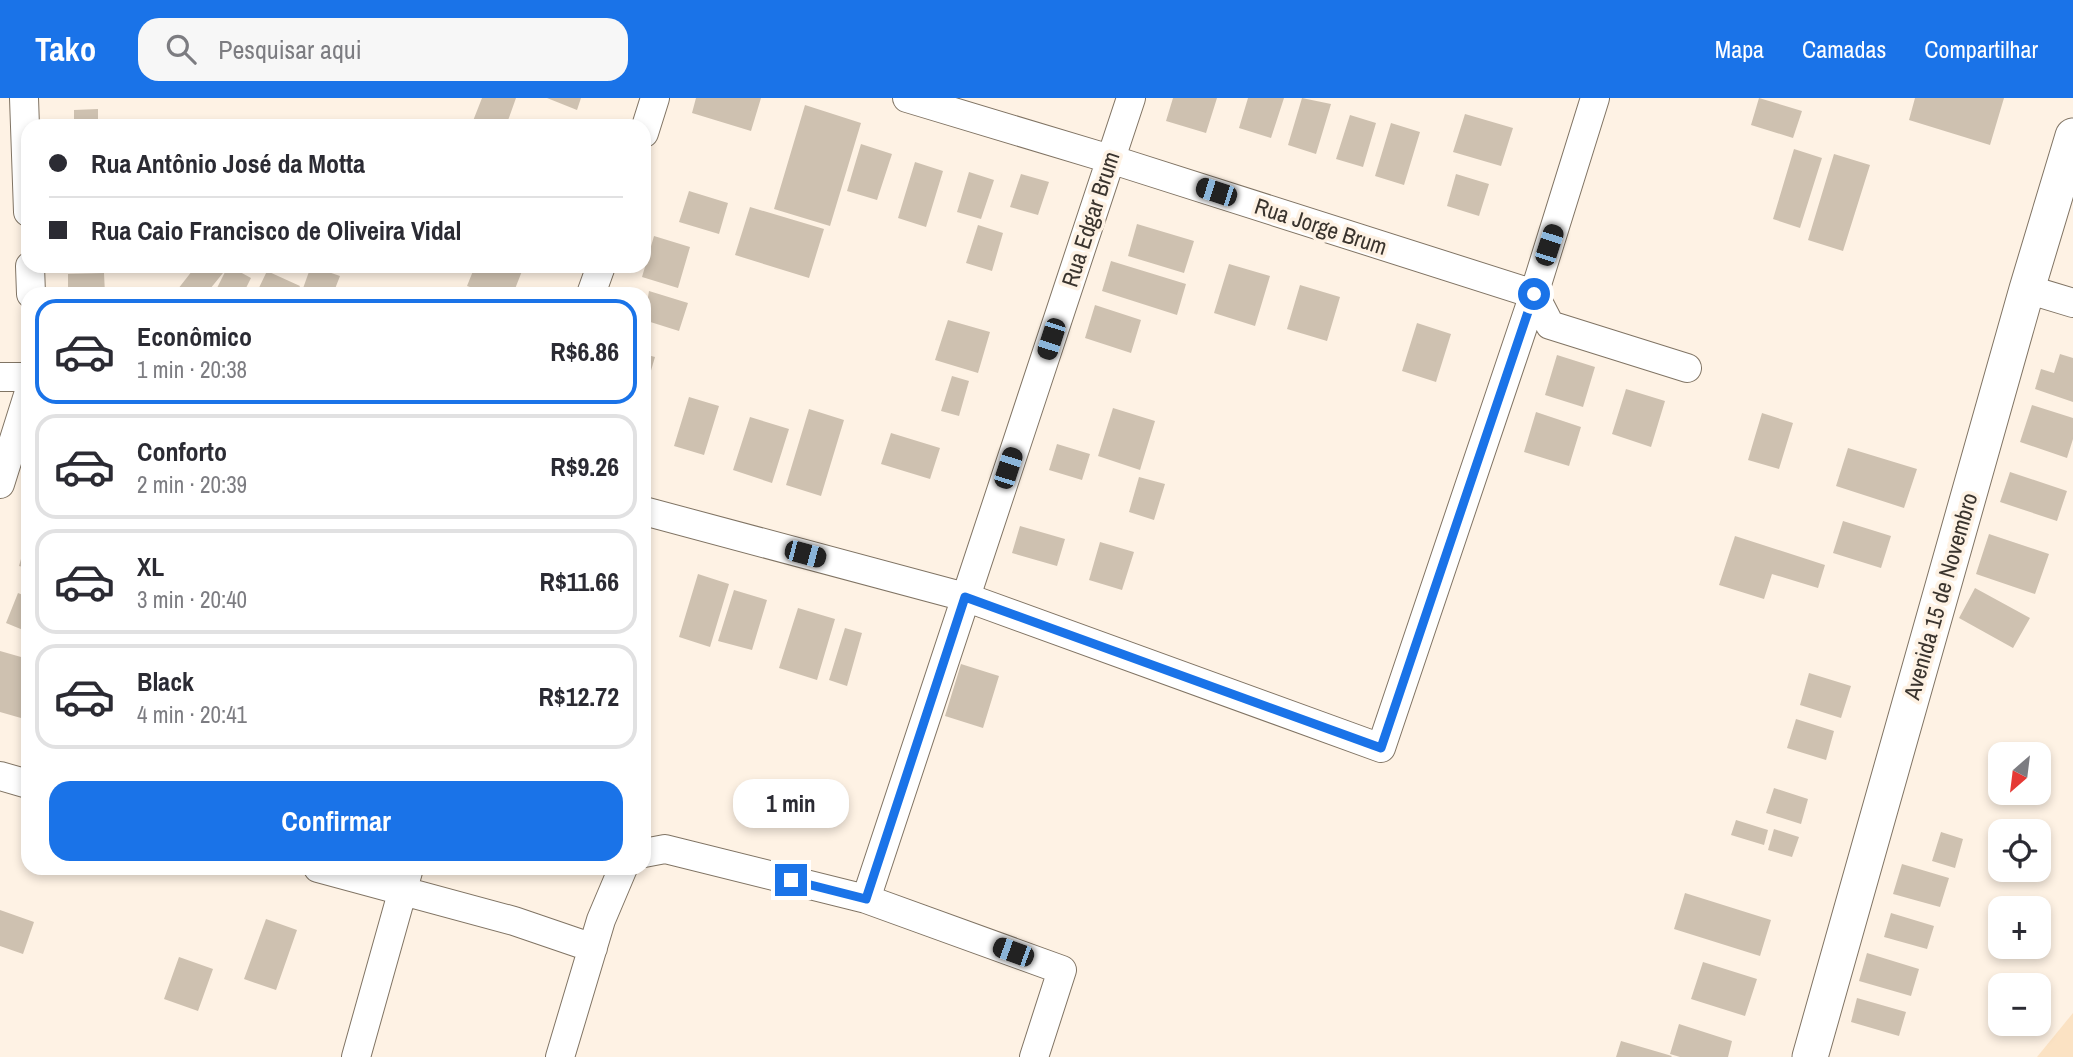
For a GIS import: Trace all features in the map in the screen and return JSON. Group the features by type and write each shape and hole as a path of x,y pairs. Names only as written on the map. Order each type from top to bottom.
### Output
{"street":[{"path":"24,98 25,119"},
{"path":"648,119 655,98"},
{"name":"Rua Jorge Brum","path":"907,98 1111,159 1534,294"},
{"name":"Rua Edgar Brum","path":"866,899 1131,98"},
{"path":"651,513 965,597 1381,748 1534,294 1595,98"},
{"name":"Avenida 15 de Novembro","path":"1810,1057 2026,289 2073,136"},
{"path":"2026,289 2073,303"},
{"path":"1534,294 1550,325 1687,368"},
{"path":"0,377 21,377"},
{"path":"0,484 21,417"},
{"path":"0,776 21,782"},
{"path":"651,852 665,849 866,899 1062,970 1034,1057"},
{"path":"369,875 405,880 593,948"},
{"path":"560,1057 593,948 620,875"},
{"path":"356,1057 405,880"}],"shaded area":[{"path":"2073,1013 2073,1057 2037,1057"}],"building":[{"path":"482,98 516,98 508,119 474,119"},
{"path":"547,98 581,98 577,110"},
{"path":"696,98 761,98 751,131 692,113"},
{"path":"1173,98 1217,98 1206,133 1166,121"},
{"path":"1248,98 1284,98 1271,138 1239,128"},
{"path":"1302,98 1331,104 1316,154 1288,145"},
{"path":"1759,98 1802,111 1793,138 1751,125"},
{"path":"1915,98 2004,98 1990,145 1909,120"},
{"path":"805,105 861,123 830,226 774,209"},
{"path":"98,109 98,119 74,119 74,110"},
{"path":"1465,114 1513,128 1501,166 1453,152"},
{"path":"1350,115 1376,123 1363,167 1336,159"},
{"path":"1391,123 1420,132 1404,185 1375,176"},
{"path":"861,144 892,154 877,200 847,191"},
{"path":"1794,149 1822,158 1800,228 1773,219"},
{"path":"1834,154 1870,165 1843,251 1808,240"},
{"path":"915,162 943,171 926,227 898,218"},
{"path":"969,172 994,180 981,219 957,212"},
{"path":"1021,174 1049,182 1038,215 1010,207"},
{"path":"1456,174 1489,184 1479,216 1447,206"},
{"path":"689,191 728,203 719,234 679,222"},
{"path":"750,207 824,229 809,278 735,255"},
{"path":"1137,224 1194,241 1184,273 1128,256"},
{"path":"978,225 1003,233 992,271 966,263"},
{"path":"654,236 690,247 678,288 642,277 643,273 651,273 651,246"},
{"path":"1111,261 1186,284 1177,315 1102,291"},
{"path":"1229,264 1270,276 1255,326 1214,313"},
{"path":"104,273 105,287 68,287 68,274"},
{"path":"190,273 223,273 212,287 180,287"},
{"path":"224,273 242,273 251,278 246,287 218,287"},
{"path":"266,273 300,286 300,287 259,287"},
{"path":"308,273 331,273 340,276 336,287 304,287"},
{"path":"472,273 521,273 516,287 467,286"},
{"path":"1300,285 1340,297 1327,341 1287,329"},
{"path":"651,292 688,303 679,331 651,322"},
{"path":"1095,305 1141,320 1131,353 1085,338"},
{"path":"948,320 990,332 978,373 935,360"},
{"path":"1417,323 1451,334 1436,382 1402,371"},
{"path":"2060,354 2073,358 2073,402 2035,389 2041,369 2054,373"},
{"path":"1557,355 1595,367 1583,407 1545,395"},
{"path":"952,376 969,381 959,416 941,411"},
{"path":"1626,389 1665,401 1651,447 1612,434"},
{"path":"689,397 719,406 704,455 674,446"},
{"path":"2032,405 2073,418 2073,439 2067,458 2020,442"},
{"path":"1113,408 1155,421 1140,470 1098,456"},
{"path":"809,409 844,420 821,496 786,485"},
{"path":"1536,412 1581,427 1569,466 1524,452"},
{"path":"1762,413 1793,423 1779,469 1748,460"},
{"path":"750,417 789,429 772,483 733,470"},
{"path":"891,433 940,448 930,479 881,464"},
{"path":"1057,444 1090,454 1082,480 1049,470"},
{"path":"1848,448 1917,469 1904,508 1836,486"},
{"path":"2010,472 2067,491 2057,521 2000,502"},
{"path":"1139,477 1165,484 1154,520 1129,512"},
{"path":"1843,521 1891,536 1881,568 1833,553"},
{"path":"1020,526 1065,539 1057,566 1012,553"},
{"path":"1989,534 2049,554 2035,594 1976,574"},
{"path":"1735,536 1825,565 1818,588 1772,574 1764,599 1719,585"},
{"path":"1100,542 1134,552 1122,590 1089,580"},
{"path":"698,574 729,584 710,647 679,637"},
{"path":"1975,588 2030,618 2013,648 1959,618"},
{"path":"734,590 767,600 752,650 718,641"},
{"path":"18,593 21,594 21,629 6,623"},
{"path":"798,608 835,619 817,680 779,668"},
{"path":"845,628 862,633 847,686 829,680"},
{"path":"0,651 21,657 21,718 0,712"},
{"path":"961,664 999,676 983,728 945,716"},
{"path":"1809,673 1851,686 1841,718 1800,705"},
{"path":"1796,719 1834,731 1826,760 1787,748"},
{"path":"1774,788 1808,799 1801,824 1766,813"},
{"path":"1736,820 1768,830 1764,845 1731,835"},
{"path":"1774,829 1799,837 1792,857 1768,850"},
{"path":"1941,832 1963,839 1955,868 1932,861"},
{"path":"1902,864 1949,878 1940,907 1893,894"},
{"path":"1685,893 1771,920 1760,956 1674,929"},
{"path":"0,910 34,922 23,954 0,946"},
{"path":"1891,913 1934,926 1927,949 1884,937"},
{"path":"266,919 297,930 276,990 244,979"},
{"path":"1867,953 1919,969 1911,996 1859,981"},
{"path":"179,957 213,969 198,1011 164,999"},
{"path":"1703,962 1757,979 1745,1016 1691,999"},
{"path":"1857,998 1906,1012 1899,1036 1851,1022"},
{"path":"1679,1024 1732,1041 1728,1057 1680,1057 1670,1054"},
{"path":"1621,1041 1672,1056 1616,1057"}],"route":[{"path":"791,880 866,899 965,597 1381,748 1534,294"}]}
